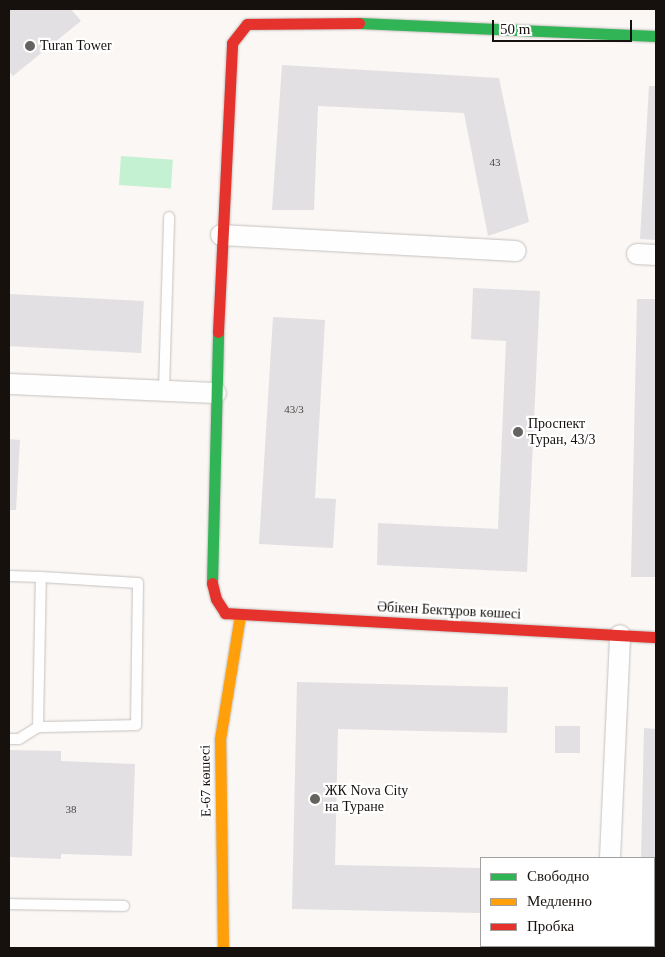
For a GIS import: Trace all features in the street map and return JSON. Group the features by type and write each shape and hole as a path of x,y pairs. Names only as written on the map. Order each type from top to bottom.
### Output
{"street":[{"path":"240,615 225,613 216,599 211,580 221,235 232,43 247,24 356,16 656,36"},
{"path":"221,235 516,251"},
{"path":"9,384 216,393"},
{"name":"Әбікен Бектұров көшесі","path":"240,615 656,638"},
{"name":"Е-67 көшесі","path":"223,948 220,739 240,615"},
{"path":"610,857 620,635"}],"lane":[{"path":"164,390 168,217"},
{"path":"9,576 138,583 136,725 38,727 19,739 9,739"},
{"path":"38,727 40,577"},
{"path":"9,904 124,906"}],"green space":[{"path":"121,156 173,160 171,189 119,185"}],"building":[{"name":"Turan Tower","path":"9,9 71,9 81,21 13,76 9,71"},
{"path":"282,65 499,78 529,222 488,236 464,113 318,106 314,210 272,210"},
{"path":"649,86 656,86 656,240 640,239"},
{"name":"Проспект Туран, 43/3","path":"473,288 540,291 527,572 377,565 378,523 498,529 506,341 471,339"},
{"path":"9,294 144,301 141,353 9,346"},
{"path":"637,299 656,299 656,577 631,577"},
{"path":"273,317 325,320 315,498 336,499 333,548 259,544"},
{"path":"9,439 20,440 16,510 9,510"},
{"name":"ЖК Nova City на Туране","path":"297,682 508,687 507,733 338,729 335,865 480,868 480,913 292,909"},
{"path":"555,726 580,726 580,753 555,753"},
{"path":"644,728 656,729 656,948 639,948 655,947 655,857 641,857"},
{"path":"9,750 61,751 61,761 135,764 132,856 61,854 61,859 9,857"}],"traffic: fast":[{"path":"359,23 656,36"},
{"path":"212,583 218,332"}],"traffic: slow":[{"path":"223,948 220,739 240,615"}],"traffic: jam":[{"path":"218,332 232,43 247,24 359,23"},
{"path":"212,583 216,599 225,613 656,637"}],"place":[{"name":"Turan Tower","path":"30,46"},
{"name":"Проспект Туран, 43/3","path":"518,432"},
{"name":"ЖК Nova City на Туране","path":"315,799"}]}
